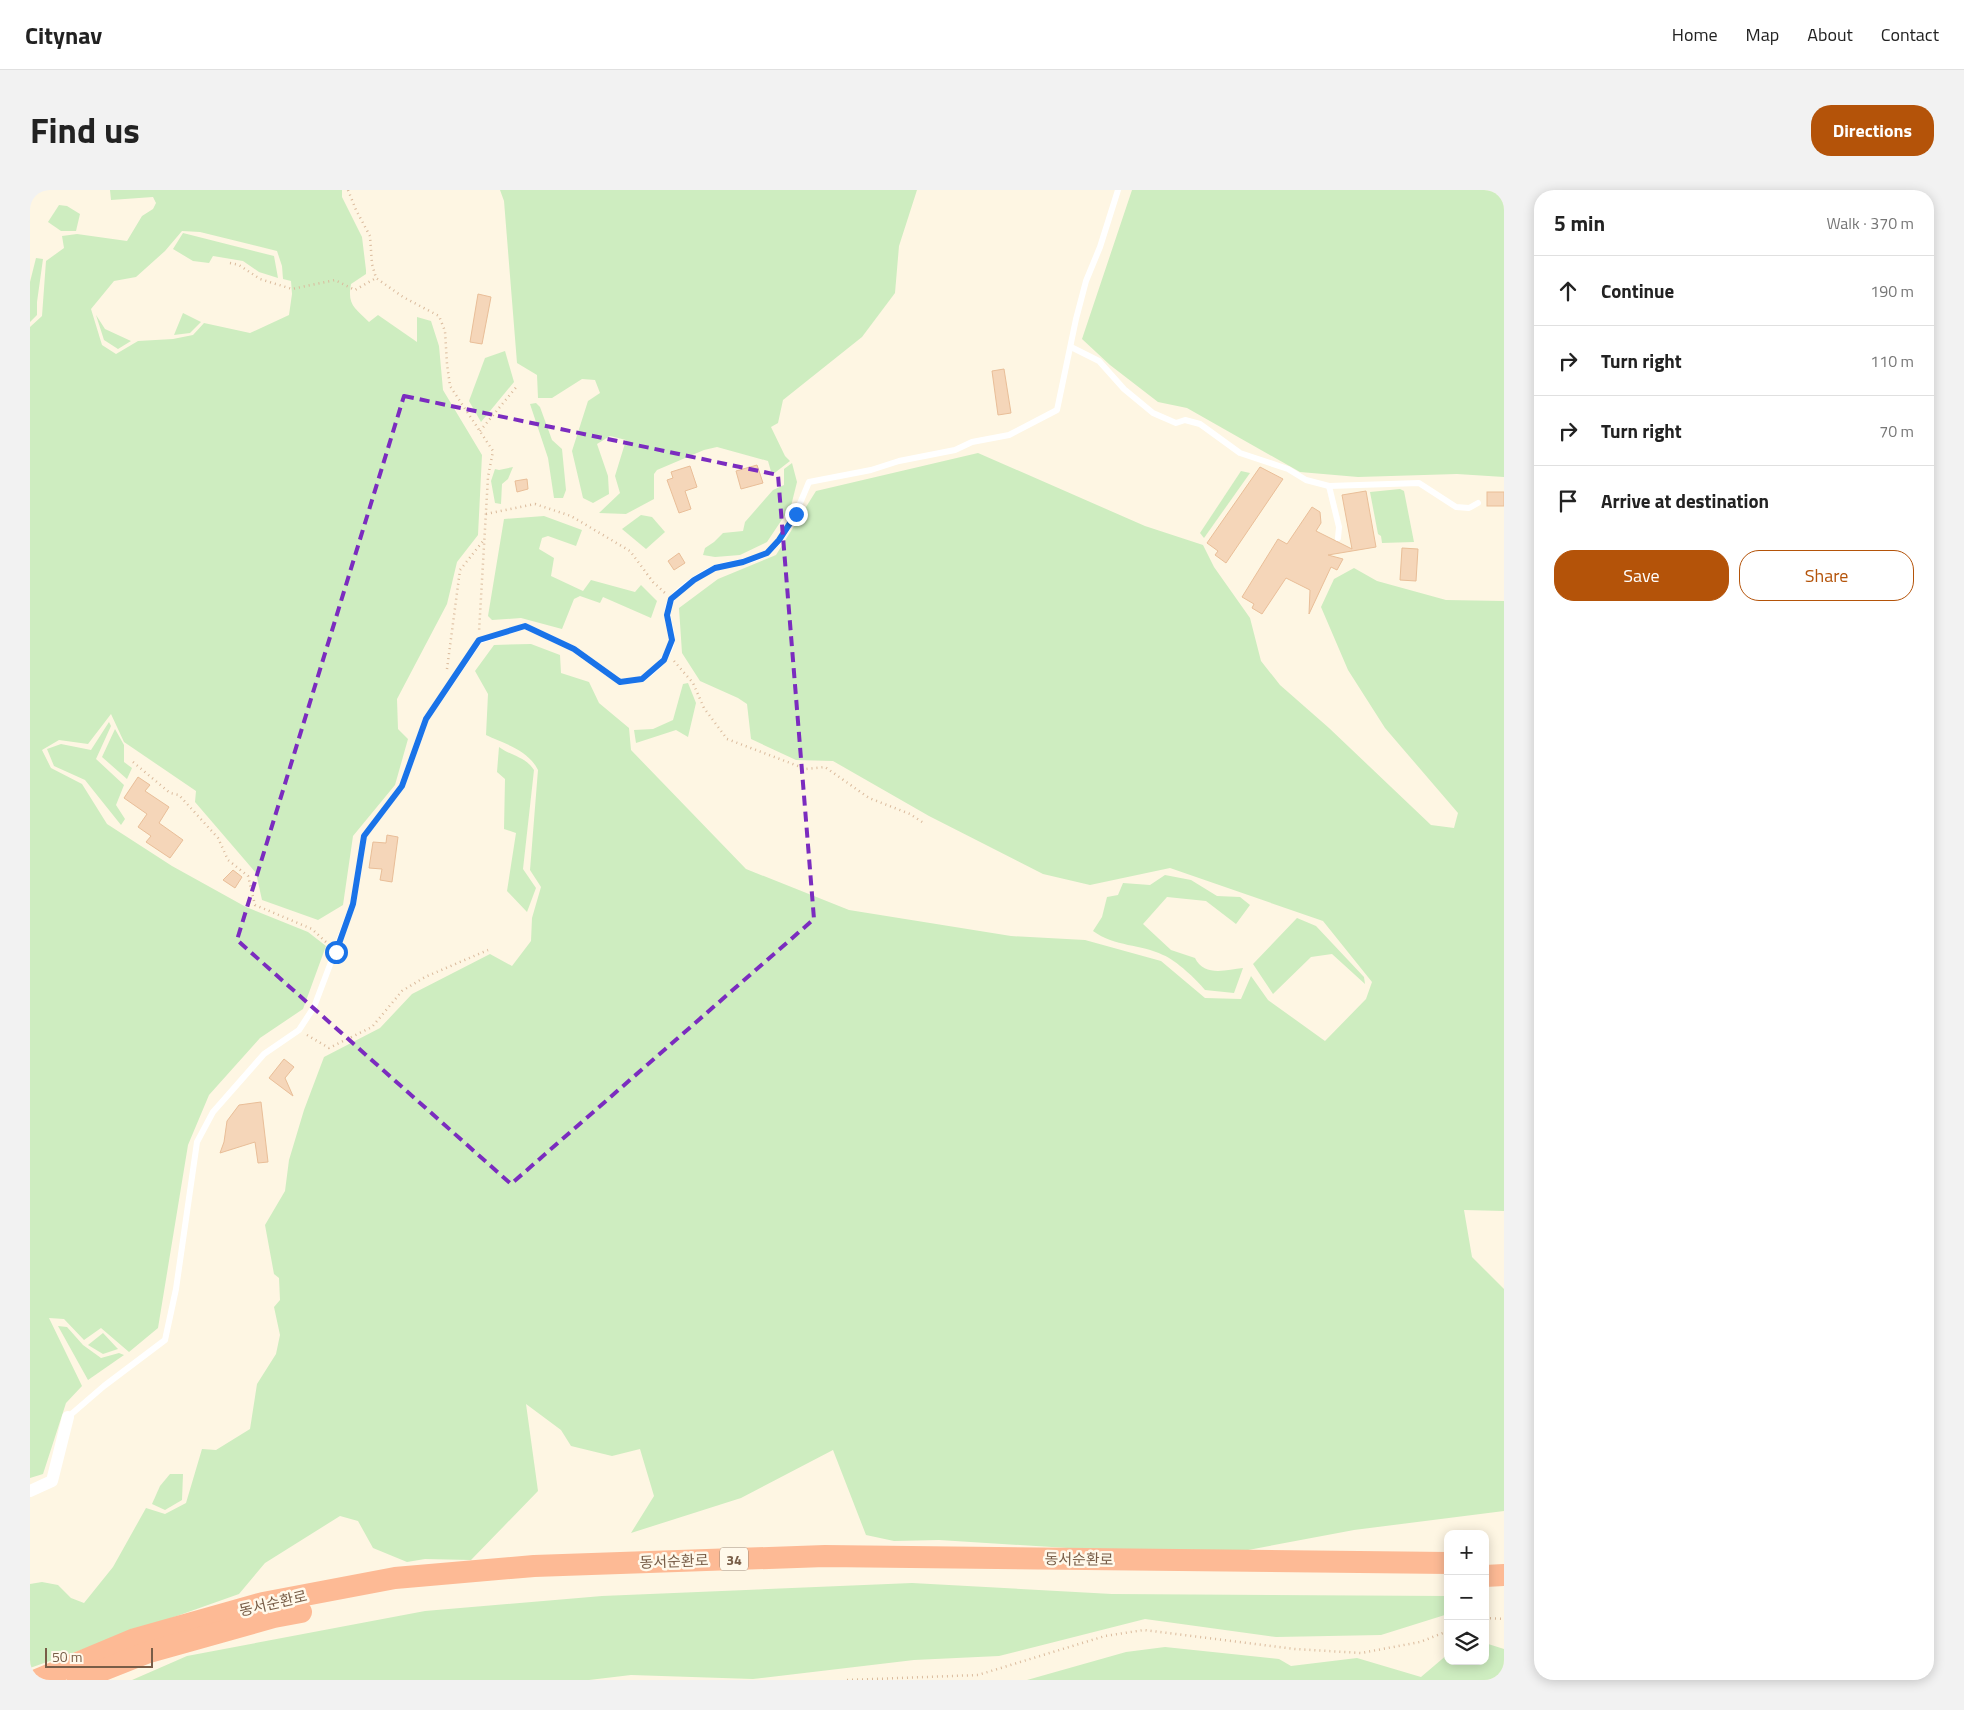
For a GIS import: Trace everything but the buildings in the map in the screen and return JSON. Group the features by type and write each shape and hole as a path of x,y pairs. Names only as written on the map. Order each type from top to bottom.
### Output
{"highway":[{"name":"동서순환로","path":"37,1680 135,1639 263,1603 396,1578 534,1566 825,1556 1444,1562"},
{"path":"1489,1562 1504,1562"},
{"name":"동서순환로","path":"78,1680 146,1653 274,1617 407,1592 545,1579 836,1569 1444,1576"},
{"path":"1489,1576 1504,1575"}],"street":[{"path":"30,1491 52,1481 68,1417"}],"lane":[{"path":"68,1417 104,1386 166,1340 176,1289 197,1142 213,1112 264,1054 299,1030 314,1007 353,904 364,836 402,786 426,719 479,640 525,626 574,649 620,682 642,679 664,660 672,640 667,615 671,599 694,580 715,568 743,562 767,553 779,540 796,514 809,482 871,470 899,461 955,450 972,442 1009,435 1057,410 1086,280 1100,246 1118,190"},
{"path":"1071,347 1098,361 1124,389 1153,413 1176,423 1185,420 1200,424 1240,453 1288,469 1306,480 1328,486 1419,483 1456,507 1469,508 1478,503"},
{"path":"1328,486 1339,527 1338,538"}],"path":[{"path":"348,190 370,236 372,264 376,278 403,297 439,316 445,330 446,364 450,386 493,451 488,477 479,640"},
{"path":"230,263 239,265 260,278 292,289 335,280 355,290 376,278"},
{"path":"480,431 518,385"},
{"path":"486,514 535,504 571,516 630,551 653,582 671,599"},
{"path":"444,693 460,570 484,540"},
{"path":"666,653 693,683 704,708 727,739 806,770 825,767 869,798 910,814 925,824"},
{"path":"133,762 170,793 179,795 218,838 228,860 248,876 255,904 312,929 336,952"},
{"path":"299,1030 329,1048 372,1027 402,991 424,977 488,950"},
{"path":"1489,1618 1504,1619"},
{"path":"847,1680 978,1675 1105,1636 1144,1630 1295,1649 1362,1653 1420,1642 1444,1633"}],"highlighted area":[{"path":"404,396 778,475 814,919 511,1184 237,940"}],"green space":[{"path":"110,190 342,190 342,197 362,237 366,270 366,274 351,284 350,297 353,306 369,322 378,315 417,342 417,317 431,321 439,346 443,390 482,455 478,535 457,562 447,604 397,699 398,729 408,739 395,785 353,836 343,905 318,920 262,900 256,873 195,802 196,791 124,742 111,714 88,744 59,740 42,750 51,768 82,784 107,824 172,866 246,907 308,932 326,946 303,1009 260,1038 209,1095 188,1145 158,1328 129,1352 101,1328 84,1340 64,1319 49,1318 82,1386 66,1403 43,1474 30,1478 30,327 42,316 46,261 64,248 62,236 77,234 127,241 142,216 153,209 156,203 153,197 111,200","holes":["182,231 200,232 277,251 282,266 283,279 291,281 292,294 289,315 250,333 204,323 193,335 173,339 138,341 116,354 102,345 91,309 114,281 136,277 165,251"]},
{"path":"500,190 917,190 899,246 895,293 862,337 783,400 778,423 771,427 785,456 790,461 772,475 768,461 717,447 704,450 657,470 654,474 654,499 626,514 599,513 620,493 615,476 626,440 610,436 597,444 608,476 609,494 593,503 583,498 572,451 588,401 600,393 595,380 582,379 552,398 538,398 537,375 517,363 504,201"},
{"path":"1132,190 1504,190 1504,477 1457,474 1358,477 1300,472 1187,408 1158,402 1110,365 1082,339"},
{"path":"59,205 67,206 80,214 76,231 61,231 48,222"},
{"path":"183,233 274,256 278,278 259,272 243,261 213,256 209,263 193,261 173,249"},
{"path":"36,258 43,259 37,315 30,322 30,282"},
{"path":"183,313 201,322 190,333 174,335"},
{"path":"96,315 105,329 131,341 118,349 104,340"},
{"path":"505,351 514,382 481,422 469,401 485,358"},
{"path":"536,403 540,407 552,440 562,449 566,490 563,498 554,498 548,458 530,404"},
{"path":"978,453 1145,526 1203,545 1214,567 1250,618 1261,661 1280,685 1329,728 1431,825 1454,828 1458,813 1385,728 1348,670 1321,607 1334,579 1354,568 1377,581 1446,600 1504,601 1504,1211 1464,1210 1472,1257 1504,1289 1504,1511 1354,1530 1211,1557 939,1540 894,1541 866,1535 833,1450 741,1498 631,1533 654,1496 640,1449 612,1456 571,1446 561,1430 526,1404 538,1491 471,1560 425,1559 407,1562 373,1548 358,1521 340,1516 265,1563 239,1594 30,1668 30,1584 42,1582 58,1585 71,1598 84,1603 113,1567 146,1508 165,1514 186,1503 202,1449 216,1450 250,1429 257,1384 276,1354 280,1335 274,1307 280,1300 279,1278 274,1274 265,1225 285,1191 289,1160 304,1110 324,1057 380,1028 412,994 490,954 512,966 531,941 532,918 541,887 530,870 538,770 528,757 486,735 488,694 475,671 494,645 531,644 560,655 561,673 589,682 599,703 629,728 631,750 746,869 849,910 1011,936 1085,940 1161,961 1205,998 1241,999 1251,976 1268,1000 1325,1041 1366,999 1372,982 1323,921 1170,868 1090,885 1043,874 929,816 833,761 796,760 751,739 747,704 700,681 682,653 679,608 718,579 776,555 816,491"},
{"path":"792,463 797,482 791,506 767,542 740,555 715,557 703,555 705,548 723,533 743,531 745,522 773,490 784,485 784,469"},
{"path":"513,467 508,479 502,484 501,504 495,503 491,481 495,469"},
{"path":"1241,471 1250,473 1204,538 1200,533"},
{"path":"1400,489 1404,491 1414,542 1382,543 1381,536 1378,534 1370,492"},
{"path":"641,515 652,517 665,532 646,549 622,529"},
{"path":"544,516 582,530 576,546 548,536 542,538 539,549 554,558 551,576 583,591 591,580 635,592 641,585 657,601 651,618 603,597 600,603 580,596 574,599 562,629 521,618 492,620 488,616 504,519"},
{"path":"688,683 696,703 688,737 676,730 636,743 634,730 653,729 673,720 683,684"},
{"path":"109,722 111,726 96,759 124,785 116,805 125,819 121,825 85,780 54,766 47,749 61,744 91,750"},
{"path":"115,729 124,745 124,762 132,768 127,779 102,757"},
{"path":"499,747 523,759 534,770 523,869 536,888 527,912 507,891 516,833 504,829 505,779 497,772"},
{"path":"1165,875 1191,880 1217,896 1240,897 1250,905 1236,924 1206,901 1167,897 1143,924 1171,950 1195,958 1204,968 1223,971 1243,968 1234,993 1205,990 1174,961 1155,951 1119,943 1093,931 1102,917 1107,897 1118,895 1123,883 1150,885"},
{"path":"1297,918 1316,926 1364,977 1365,984 1332,954 1311,957 1273,994 1253,964"},
{"path":"58,1326 67,1327 83,1345 101,1358 119,1353 124,1355 88,1380"},
{"path":"103,1333 118,1349 103,1354 88,1345"},
{"path":"170,1474 183,1474 182,1500 165,1510 152,1504 160,1486"},
{"path":"912,1583 1112,1594 1444,1596 1444,1615 1381,1635 1276,1637 1145,1619 999,1656 914,1660 753,1679 631,1675 589,1680 132,1680 187,1656 425,1611 602,1596"},
{"path":"1489,1644 1504,1649 1504,1680 1027,1680 1126,1652 1165,1647 1279,1659 1291,1666 1357,1658 1421,1677 1444,1657 1444,1665 1489,1665"}],"route":[{"path":"336,952 353,904 364,836 402,786 426,719 479,640 525,626 574,649 620,682 642,679 664,660 672,640 667,615 671,599 694,580 715,568 743,562 767,553 779,540 796,514"}]}
